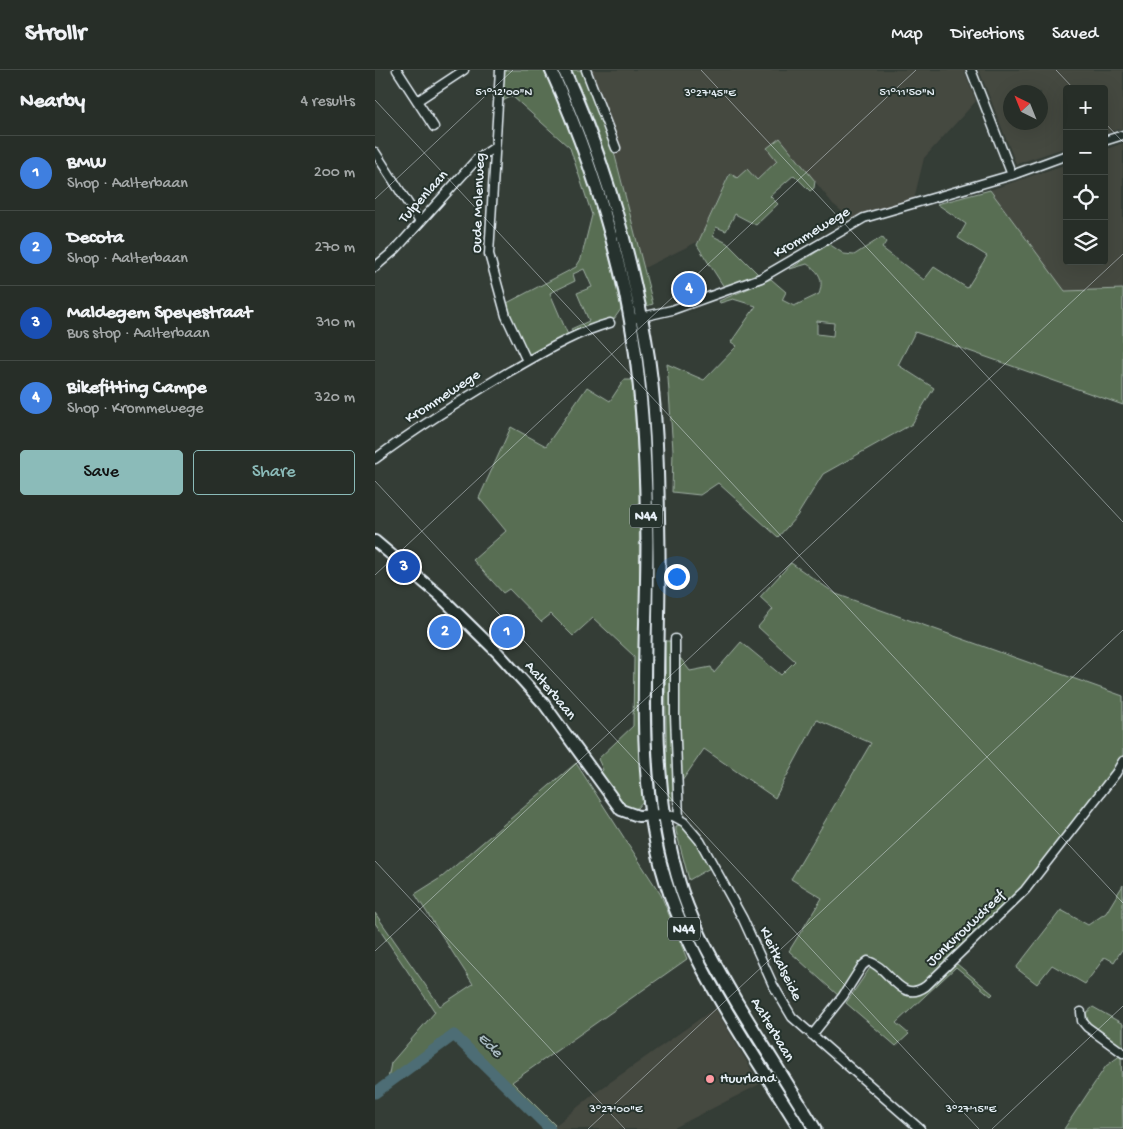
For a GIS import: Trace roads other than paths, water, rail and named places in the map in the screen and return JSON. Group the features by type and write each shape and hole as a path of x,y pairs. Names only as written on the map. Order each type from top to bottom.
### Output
{"highway":[{"name":"N44","path":"551,70 567,106 595,184 635,319"},
{"name":"N44","path":"564,70 587,124 609,188 623,239 635,319 646,472 646,746 657,816"},
{"name":"Aalterbaan","path":"657,816 665,879 688,940 719,996 800,1129"},
{"name":"Aalterbaan","path":"657,816 677,878 703,941 815,1129"}],"main road":[{"name":"Aalterbaan","path":"375,542 439,595 510,666 566,733 621,810 633,816 657,816"}],"street":[{"path":"397,70 434,126"},
{"path":"417,101 464,70"},
{"name":"Oude Molenweg","path":"500,70 489,243 490,265 506,316 527,361"},
{"path":"586,70 616,148"},
{"path":"971,70 1013,175"},
{"path":"1108,141 1123,135"},
{"name":"Tulpenlaan","path":"375,267 396,249 477,159 495,147"},
{"path":"375,152 420,222"},
{"name":"Krommewege","path":"635,319 664,313 761,278 864,218 1013,175 1063,156"},
{"path":"375,168 382,163"},
{"name":"Krommewege","path":"375,459 459,402 527,361 591,328 609,324"},
{"path":"657,816 679,819 675,715 675,639"},
{"name":"Jonkvrouwdreef","path":"812,1035 843,996 862,966 868,961 908,991 919,991 926,986 1025,890 1116,773 1123,760"},
{"name":"Kleitkalseide","path":"679,819 691,829 700,841 749,930 785,1008 812,1035 920,1129"},
{"path":"1081,1012 1087,1027 1123,1053"}],"waterway":[{"name":"Ede","path":"375,1093 454,1035 550,1129"}],"place":[{"name":"Bikefitting Campe","path":"689,289"},
{"name":"Maldegem Speyestraat","path":"404,567"},
{"name":"Decota","path":"445,632"},
{"name":"BMW","path":"507,632"},
{"name":"Huurland","path":"710,1079"}]}
